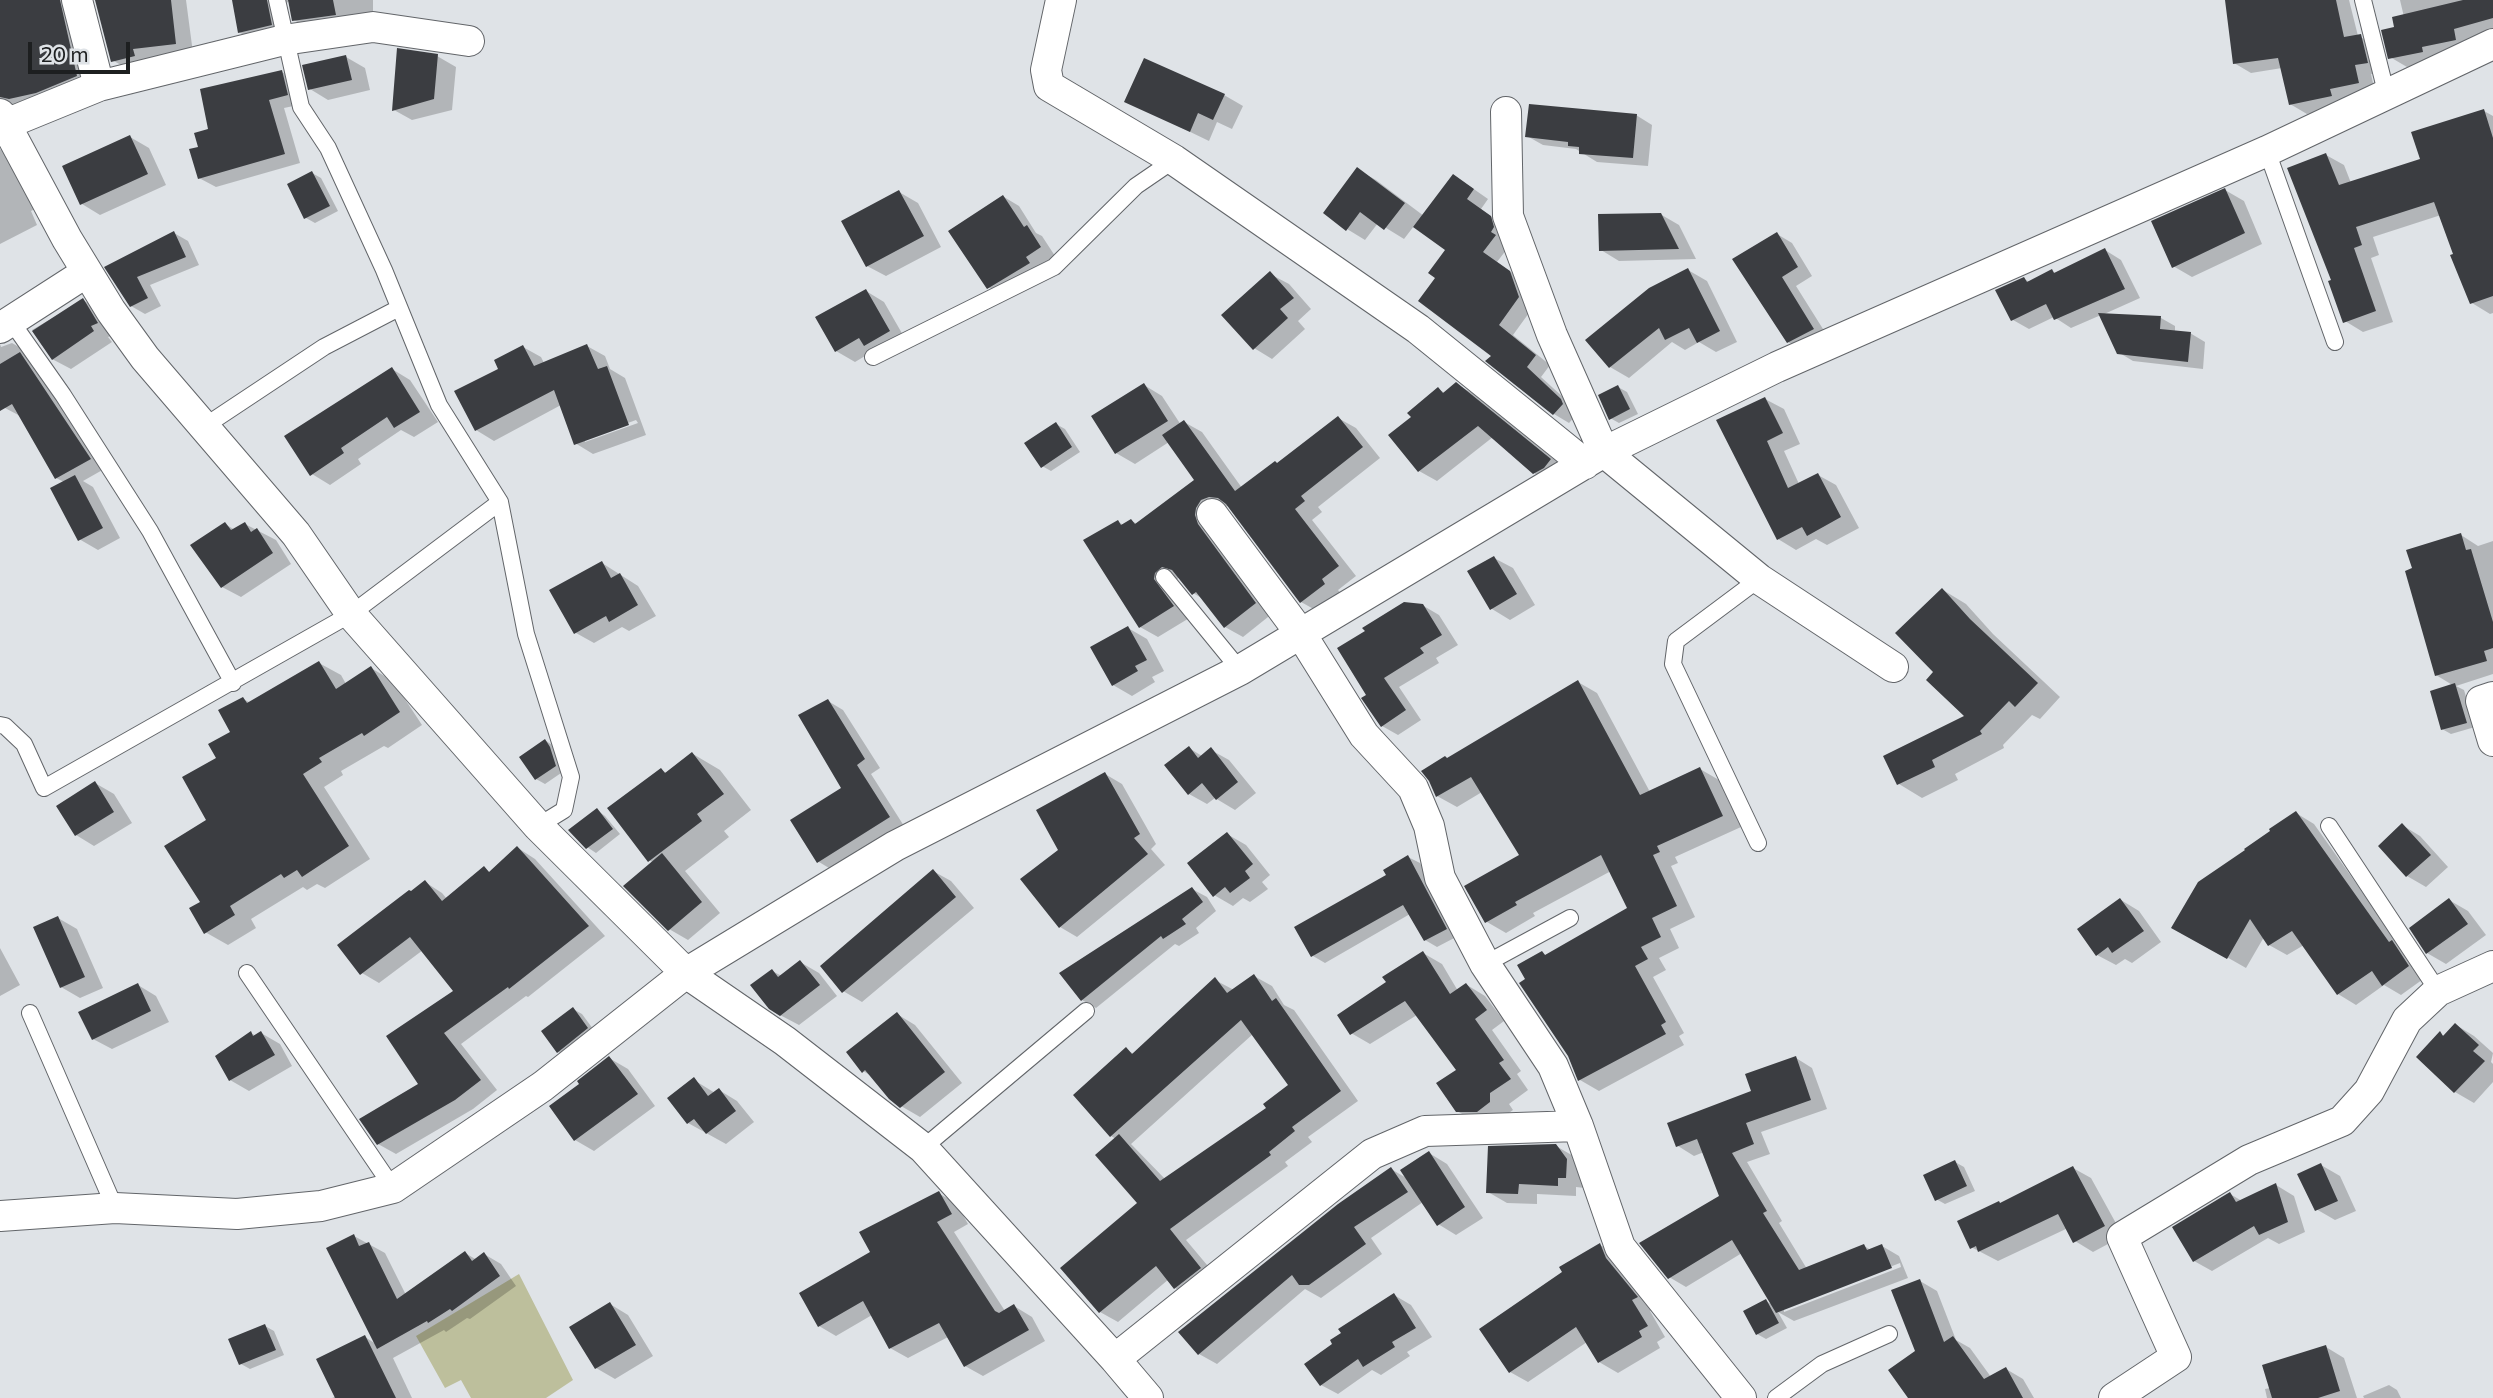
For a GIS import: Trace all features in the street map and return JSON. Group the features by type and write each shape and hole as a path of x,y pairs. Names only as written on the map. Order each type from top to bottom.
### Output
{"street":[{"path":"77,0 99,86"},
{"path":"1060,0 1046,70 1049,86 1174,160 1419,329 1759,579 1893,667"},
{"path":"469,41 373,27 284,40 99,86 3,119 67,239 111,312 145,358 296,534 351,614 538,826 686,973 785,1041 923,1148 1148,1398"},
{"path":"0,1216 115,1208 237,1214 321,1206 393,1188 544,1086 686,973 895,846 1240,670 1595,458 1777,367 2267,151 2493,44"},
{"path":"1506,112 1508,216 1595,458"},
{"path":"6,324 87,272"},
{"path":"1212,514 1301,634 1364,735 1413,788 1429,825 1440,878 1485,964 1553,1066 1578,1126 1620,1247 1741,1398"},
{"path":"2493,697 2481,701 2493,741"},
{"path":"2114,1398 2176,1356 2122,1237 2249,1160 2342,1121 2369,1091 2407,1020 2438,991 2493,966"},
{"path":"1115,1359 1372,1154 1425,1131 1578,1126"}],"lane":[{"path":"277,0 284,40 302,107 328,148 400,308 439,405 500,502 526,634 571,778 564,810 538,826"},
{"path":"2363,0 2387,96"},
{"path":"2267,151 2336,342"},
{"path":"873,357 1054,267 1136,186 1174,160"},
{"path":"205,426 324,347 400,308"},
{"path":"6,324 63,395 150,531 233,683"},
{"path":"0,725 5,726 24,744 44,788 351,614 500,502"},
{"path":"1164,577 1240,670"},
{"path":"1758,843 1673,664 1676,641 1759,579"},
{"path":"2329,826 2438,991"},
{"path":"1485,964 1570,918"},
{"path":"247,973 393,1188"},
{"path":"923,1148 1086,1011"},
{"path":"30,1013 115,1208"},
{"path":"1776,1398 1822,1364 1889,1334"}],"green space":[{"path":"519,1274 573,1380 546,1398 471,1398 461,1380 445,1388 416,1336"}],"building":[{"path":"0,0 60,0 77,76 36,93 9,99 0,97"},
{"path":"95,0 171,0 176,44 133,49 135,56 111,62"},
{"path":"232,0 267,0 272,25 238,33"},
{"path":"288,0 333,0 336,15 292,21"},
{"path":"2225,0 2336,0 2344,37 2361,34 2368,63 2355,65 2359,83 2330,89 2332,96 2289,105 2278,58 2233,64"},
{"path":"2463,0 2493,0 2493,18 2454,29 2456,40 2422,47 2423,52 2388,59 2381,30 2394,27 2392,17"},
{"path":"397,48 438,54 434,99 392,111"},
{"path":"346,55 352,80 308,90 302,65"},
{"path":"1144,58 1225,94 1213,120 1198,113 1190,132 1124,102"},
{"path":"282,70 288,95 269,100 285,154 198,179 189,149 198,147 194,133 208,129 200,89"},
{"path":"1529,104 1637,114 1633,158 1579,154 1579,147 1568,146 1568,142 1525,137"},
{"path":"2484,109 2493,138 2493,296 2470,304 2450,255 2453,254 2434,202 2356,227 2362,245 2354,248 2376,311 2343,323 2328,281 2331,280 2287,168 2326,153 2339,185 2420,159 2411,132"},
{"path":"130,135 148,174 80,205 62,166"},
{"path":"1357,167 1405,203 1384,230 1360,212 1346,231 1323,213"},
{"path":"312,171 330,206 304,219 287,184"},
{"path":"1453,174 1474,189 1467,199 1491,216 1494,227 1491,232 1496,235 1483,252 1510,271 1519,297 1499,325 1536,355 1527,367 1563,404 1553,415 1485,361 1491,356 1418,301 1435,278 1428,273 1445,250 1413,227"},
{"path":"2225,188 2245,233 2172,268 2151,221"},
{"path":"899,190 924,236 866,267 841,221"},
{"path":"1003,195 1041,247 1026,257 1030,263 987,289 948,231"},
{"path":"1661,213 1679,249 1599,251 1598,214"},
{"path":"174,231 186,257 137,277 148,298 130,307 104,267"},
{"path":"1777,232 1798,267 1782,277 1814,329 1787,343 1732,259"},
{"path":"2105,248 2125,289 2054,320 2046,304 2011,321 1995,290 2024,277 2027,282 2052,269 2054,273"},
{"path":"1688,268 1720,331 1697,343 1689,328 1665,340 1659,328 1609,368 1585,340 1649,288"},
{"path":"1270,271 1294,298 1280,309 1288,318 1253,350 1221,315"},
{"path":"866,289 890,331 864,346 859,338 835,352 815,317"},
{"path":"83,298 98,323 91,326 94,331 52,360 32,331"},
{"path":"2098,313 2161,316 2160,329 2191,332 2188,362 2117,354"},
{"path":"587,344 598,369 607,366 629,425 574,445 554,390 475,431 454,391 498,369 494,360 523,345 534,366"},
{"path":"20,352 91,459 55,479 12,404 0,411 0,364"},
{"path":"392,367 420,412 394,428 387,417 341,448 344,453 310,476 284,436"},
{"path":"1456,382 1551,459 1544,468 1533,474 1478,426 1418,472 1388,435 1411,417 1407,413 1438,387 1443,393"},
{"path":"1144,383 1168,421 1115,454 1091,416"},
{"path":"1618,385 1630,409 1609,420 1598,395"},
{"path":"1765,397 1783,433 1767,441 1788,488 1818,473 1841,517 1807,536 1802,527 1777,540 1716,420"},
{"path":"1338,416 1363,447 1301,496 1305,501 1295,509 1339,566 1322,579 1325,584 1300,603 1226,504 1218,498 1209,497 1201,500 1196,508 1198,524 1256,603 1224,628 1196,592 1192,595 1172,570 1162,567 1155,573 1154,579 1174,606 1139,628 1083,540 1118,520 1121,525 1131,519 1135,524 1194,480 1162,435 1184,420 1235,491"},
{"path":"1056,422 1072,447 1041,468 1024,443"},
{"path":"75,475 103,528 78,541 50,488"},
{"path":"225,522 231,530 245,522 251,532 257,528 273,553 221,588 190,545"},
{"path":"2461,533 2466,550 2471,549 2493,622 2493,648 2484,651 2487,661 2435,676 2405,571 2412,568 2406,550"},
{"path":"1494,556 1517,594 1490,610 1467,571"},
{"path":"602,561 611,578 620,573 638,605 609,622 606,616 574,634 549,590"},
{"path":"1942,588 1970,619 2038,683 2015,707 2009,701 1980,731 1982,734 1932,760 1935,767 1897,785 1883,756 1964,716 1926,680 1933,672 1895,633"},
{"path":"1404,602 1423,604 1442,635 1420,648 1424,653 1384,678 1406,710 1381,727 1361,698 1366,695 1337,648 1365,631 1362,628"},
{"path":"1128,626 1147,660 1135,666 1138,671 1112,686 1090,647"},
{"path":"319,661 336,689 371,666 400,712 364,736 362,733 319,758 322,762 303,774 349,846 302,877 297,870 284,878 281,874 230,906 235,915 204,934 189,908 200,902 164,846 206,820 182,777 216,758 208,744 230,732 218,710 243,697 247,703"},
{"path":"1578,680 1640,795 1700,767 1723,816 1657,846 1660,852 1653,855 1677,906 1652,918 1661,937 1641,947 1648,959 1635,966 1666,1022 1661,1025 1666,1034 1578,1081 1568,1056 1519,983 1525,979 1517,965 1542,951 1545,955 1627,908 1601,855 1515,902 1517,905 1485,923 1464,886 1519,855 1471,777 1436,797 1421,771"},
{"path":"2455,683 2467,723 2441,730 2430,691"},
{"path":"828,699 865,759 857,765 890,817 817,863 790,820 841,788 798,715"},
{"path":"545,739 556,766 535,780 519,757"},
{"path":"1189,746 1198,758 1211,747 1238,782 1216,800 1202,783 1188,795 1164,765"},
{"path":"692,752 724,794 697,814 702,821 648,862 607,808 661,768 665,773"},
{"path":"1105,772 1140,834 1134,838 1148,854 1059,928 1020,879 1058,850 1036,810"},
{"path":"95,781 114,812 75,836 56,806"},
{"path":"597,808 613,829 586,849 568,830"},
{"path":"2296,811 2409,966 2382,986 2372,971 2337,995 2292,931 2268,946 2250,919 2227,959 2171,928 2198,882"},
{"path":"2402,823 2431,855 2406,877 2378,846"},
{"path":"1227,832 1253,864 1245,871 1250,878 1230,893 1225,887 1213,897 1187,863"},
{"path":"517,846 589,926 509,989 508,987 444,1033 481,1080 455,1100 377,1145 359,1119 418,1084 386,1036 453,991 410,937 360,975 337,945 425,880 442,901 484,866 489,872"},
{"path":"662,853 702,902 668,931 623,886"},
{"path":"1408,855 1447,929 1424,941 1403,905 1311,957 1294,927 1386,875 1383,870"},
{"path":"933,869 956,897 842,993 820,966"},
{"path":"1192,887 1203,902 1182,919 1186,924 1163,939 1161,936 1081,1001 1059,973"},
{"path":"2120,898 2144,931 2112,953 2108,947 2096,956 2077,929"},
{"path":"2449,898 2468,924 2426,954 2409,928"},
{"path":"58,916 85,977 60,988 33,927"},
{"path":"1423,951 1450,994 1466,983 1487,1010 1475,1019 1504,1060 1499,1063 1511,1079 1490,1093 1490,1102 1477,1112 1456,1112 1436,1083 1456,1070 1405,1001 1350,1035 1337,1015 1386,982 1382,977"},
{"path":"800,960 820,985 780,1016 769,1009 750,985 772,969 778,977"},
{"path":"1254,974 1272,1001 1276,998 1341,1091 1292,1127 1295,1131 1269,1152 1271,1155 1170,1229 1201,1268 1174,1289 1156,1266 1099,1313 1060,1268 1137,1203 1095,1155 1119,1134 1160,1181 1266,1108 1263,1104 1288,1085 1241,1020 1110,1137 1073,1095 1126,1047 1132,1054 1215,977 1227,993"},
{"path":"138,983 151,1011 92,1040 78,1012"},
{"path":"573,1007 588,1028 557,1053 541,1031"},
{"path":"897,1012 945,1072 900,1108 865,1070 862,1073 846,1052"},
{"path":"2455,1023 2479,1045 2473,1051 2485,1061 2454,1093 2416,1057 2440,1031 2443,1036"},
{"path":"251,1031 253,1036 261,1031 275,1055 229,1081 215,1056"},
{"path":"609,1056 638,1094 574,1141 549,1106 579,1084 577,1081"},
{"path":"1796,1056 1811,1100 1746,1123 1754,1144 1732,1153 1767,1211 1763,1213 1799,1270 1864,1244 1867,1250 1882,1244 1892,1268 1776,1313 1732,1240 1668,1279 1639,1243 1719,1196 1697,1139 1676,1147 1667,1123 1751,1091 1745,1074"},
{"path":"694,1077 708,1096 719,1088 736,1111 706,1134 694,1119 687,1124 667,1098"},
{"path":"1556,1144 1567,1159 1566,1178 1558,1178 1558,1186 1519,1184 1518,1194 1486,1193 1488,1146"},
{"path":"1429,1151 1465,1207 1437,1226 1400,1170"},
{"path":"1955,1160 1967,1186 1935,1201 1923,1175"},
{"path":"2321,1163 2338,1201 2315,1211 2297,1174"},
{"path":"2073,1166 2105,1226 2073,1243 2058,1214 1978,1252 1976,1246 1970,1249 1957,1221 1999,1201 2000,1203"},
{"path":"1391,1167 1408,1192 1354,1227 1366,1244 1309,1285 1299,1285 1292,1275 1198,1355 1178,1332 1338,1204"},
{"path":"2276,1183 2288,1222 2259,1235 2254,1226 2193,1262 2172,1227 2230,1192 2236,1202"},
{"path":"939,1191 952,1214 937,1222 995,1311 999,1313 1014,1304 1029,1330 964,1367 939,1323 889,1349 863,1301 818,1327 799,1293 870,1252 859,1232"},
{"path":"354,1234 359,1246 369,1242 397,1299 465,1251 472,1261 484,1252 500,1276 452,1311 450,1309 377,1349 326,1248"},
{"path":"1600,1243 1606,1258 1638,1297 1632,1300 1648,1326 1639,1331 1642,1337 1598,1363 1576,1327 1509,1373 1479,1329 1562,1272 1559,1267"},
{"path":"1920,1279 1944,1342 1953,1336 1984,1379 2006,1367 2023,1398 1908,1398 1888,1370 1915,1351 1891,1290"},
{"path":"1394,1293 1416,1328 1392,1342 1395,1347 1363,1367 1358,1359 1320,1386 1304,1364 1332,1344 1330,1340 1341,1333 1338,1329"},
{"path":"1766,1299 1779,1323 1756,1335 1743,1311"},
{"path":"610,1302 636,1345 595,1369 569,1327"},
{"path":"265,1324 276,1350 239,1365 228,1339"},
{"path":"365,1335 396,1398 335,1398 316,1359"},
{"path":"2326,1345 2340,1391 2318,1398 2272,1398 2262,1365"}]}
